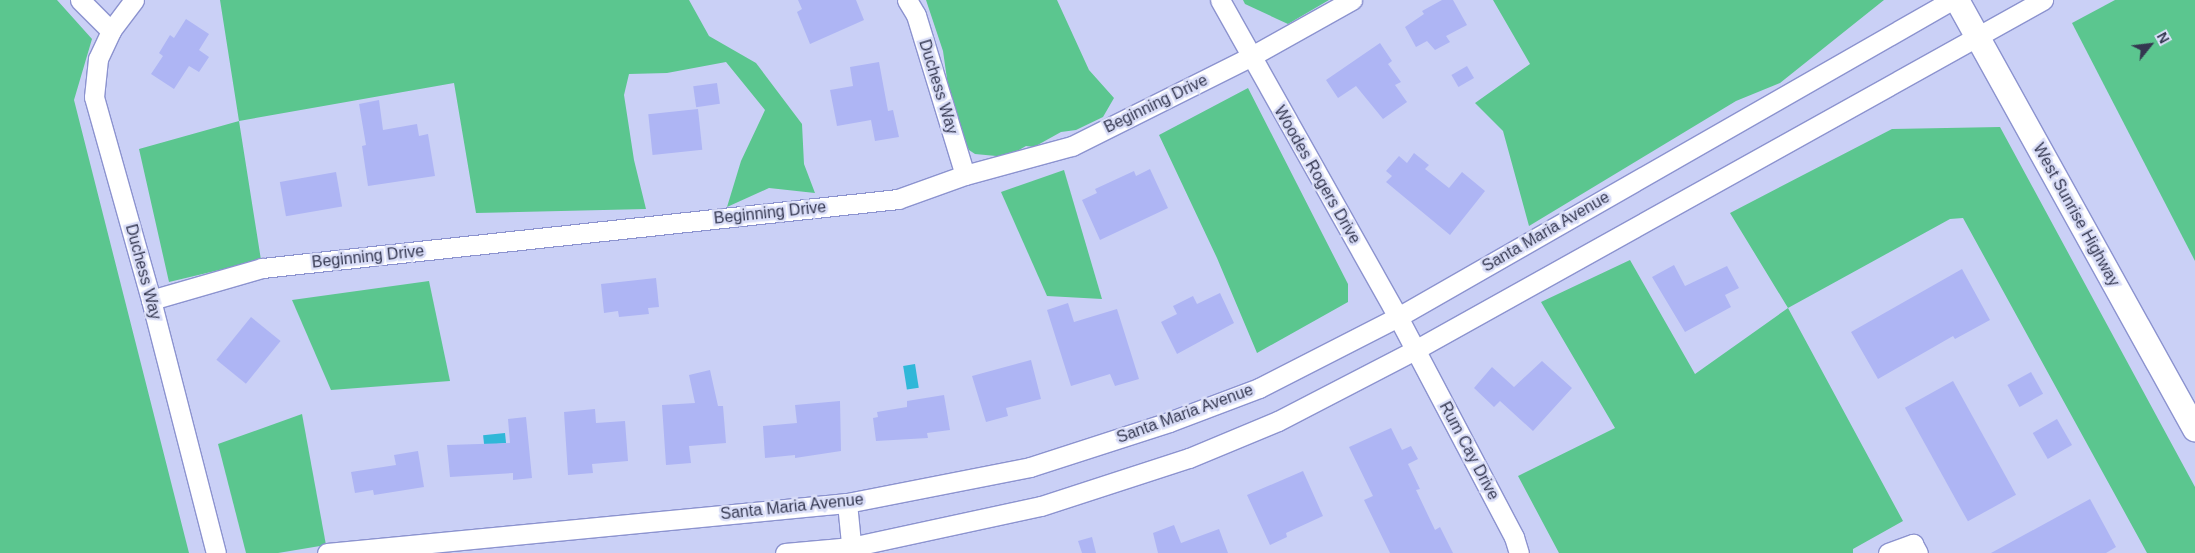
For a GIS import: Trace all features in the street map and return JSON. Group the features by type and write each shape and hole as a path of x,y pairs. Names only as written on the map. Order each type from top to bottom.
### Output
{"main road":[{"name":"West Sunrise Highway","path":"1957,0 2195,429"}],"street":[{"path":"80,0 111,31"},
{"name":"Duchess Way","path":"134,0 111,31 98,59 94,97 151,300 216,553"},
{"name":"Duchess Way","path":"907,0 916,15 965,175"},
{"name":"Woodes Rogers Drive","path":"1220,0 1250,57 1415,350"},
{"name":"Beginning Drive","path":"151,300 262,268 898,199 965,175 1072,146 1250,57 1352,0"},
{"name":"Santa Maria Avenue","path":"327,553 847,502 1030,467 1169,422 1259,388 1398,317 1952,0"},
{"path":"785,553 851,550 1041,506 1189,458 1278,421 1415,350 1978,38 2043,0"},
{"name":"Rum Cay Drive","path":"1415,350 1514,537 1519,553"},
{"path":"847,502 851,550"},
{"path":"1888,553 1913,544 1918,553"}],"green space":[{"path":"0,0 57,0 92,39 74,100 189,553 0,553"},
{"path":"220,0 689,0 709,36 756,63 802,124 804,164 815,193 769,188 727,207 741,161 765,110 726,62 667,73 629,74 624,95 634,160 646,209 476,213 454,83 239,121"},
{"path":"926,0 1057,0 1089,70 1114,98 1103,117 1076,130 1061,132 1034,147 1026,146 1007,157 975,154 969,150 952,114 943,51"},
{"path":"1243,0 1329,0 1288,24 1245,4"},
{"path":"1493,0 1884,0 1780,83 1736,101 1529,226 1503,131 1475,103 1530,64"},
{"path":"2115,0 2195,0 2195,261 2072,23"},
{"path":"1248,88 1348,284 1348,302 1257,353 1217,258 1159,135"},
{"path":"239,121 261,260 169,282 139,149"},
{"path":"2000,127 2195,487 2195,553 2147,553 1963,218 1950,219 1788,308 1730,213 1892,129"},
{"path":"1064,170 1102,299 1047,296 1001,192"},
{"path":"1630,260 1695,374 1788,308 1903,521 1853,549 1853,553 1559,553 1518,476 1615,428 1541,302"},
{"path":"429,281 450,381 331,390 292,300"},
{"path":"302,414 326,545 278,553 246,553 218,444"}],"water":[{"path":"915,364 919,388 907,390 903,366"},
{"path":"505,433 506,443 484,445 483,435"}],"building":[{"path":"798,0 856,0 864,20 810,44 797,12 802,9"},
{"path":"1442,0 1453,0 1467,25 1446,36 1450,42 1435,50 1427,41 1416,47 1405,27 1424,14 1422,11"},
{"path":"186,19 209,34 199,50 209,57 199,72 189,66 174,89 151,74 163,56 159,53 170,35 174,38"},
{"path":"1380,43 1392,61 1388,64 1401,82 1395,85 1407,102 1383,119 1356,86 1338,98 1326,80"},
{"path":"879,62 888,111 893,110 899,137 875,141 871,120 837,126 830,90 853,86 850,67"},
{"path":"1467,66 1474,78 1458,87 1451,75"},
{"path":"717,83 720,104 696,107 693,86"},
{"path":"379,100 383,130 417,124 419,136 428,134 435,176 368,186 362,146 366,145 359,104"},
{"path":"698,109 702,150 653,155 648,114"},
{"path":"1414,153 1429,165 1425,169 1449,188 1462,172 1485,191 1450,235 1386,182 1392,176 1386,171 1399,156 1407,163"},
{"path":"1150,169 1168,208 1100,240 1082,200 1097,193 1095,189 1134,171 1136,176"},
{"path":"336,172 342,206 286,216 280,182"},
{"path":"1674,265 1685,286 1727,266 1739,288 1725,295 1731,307 1685,332 1652,277"},
{"path":"1962,269 1990,320 1955,339 1953,336 1878,379 1851,332"},
{"path":"656,278 659,307 648,308 649,314 619,317 618,311 604,313 601,284"},
{"path":"1220,293 1234,323 1177,354 1161,322 1177,314 1173,306 1193,296 1197,304"},
{"path":"1068,303 1074,322 1117,309 1139,379 1115,386 1110,374 1071,386 1047,310"},
{"path":"251,317 281,341 246,384 216,360"},
{"path":"1031,360 1041,399 1006,408 1008,416 986,422 972,376"},
{"path":"1542,361 1572,388 1533,431 1500,401 1494,407 1474,388 1492,367 1514,387"},
{"path":"710,370 718,406 723,406 726,443 689,446 691,463 666,465 662,405 695,403 689,375"},
{"path":"2031,372 2043,394 2020,407 2007,385"},
{"path":"1953,381 2016,495 1968,521 1905,408"},
{"path":"944,395 950,430 927,433 928,438 876,441 873,418 878,417 877,412 907,407 907,401"},
{"path":"840,401 841,451 795,458 795,455 765,458 763,426 797,423 795,405"},
{"path":"595,409 596,423 625,421 628,461 592,464 593,473 568,475 564,412"},
{"path":"526,417 532,478 513,480 513,473 450,477 447,445 510,443 508,419"},
{"path":"2057,419 2072,445 2048,459 2033,433"},
{"path":"1391,428 1402,450 1411,446 1418,459 1408,464 1420,489 1416,490 1435,530 1440,527 1453,553 1390,553 1364,500 1373,496 1349,447"},
{"path":"418,451 424,487 374,495 373,490 355,493 351,472 396,465 394,455"},
{"path":"1303,471 1323,516 1286,533 1287,537 1270,545 1247,495"},
{"path":"2090,499 2116,547 2106,553 1991,553"},
{"path":"1174,525 1181,543 1219,529 1228,553 1158,553 1153,533"},
{"path":"1092,537 1096,553 1082,553 1078,541"}]}
